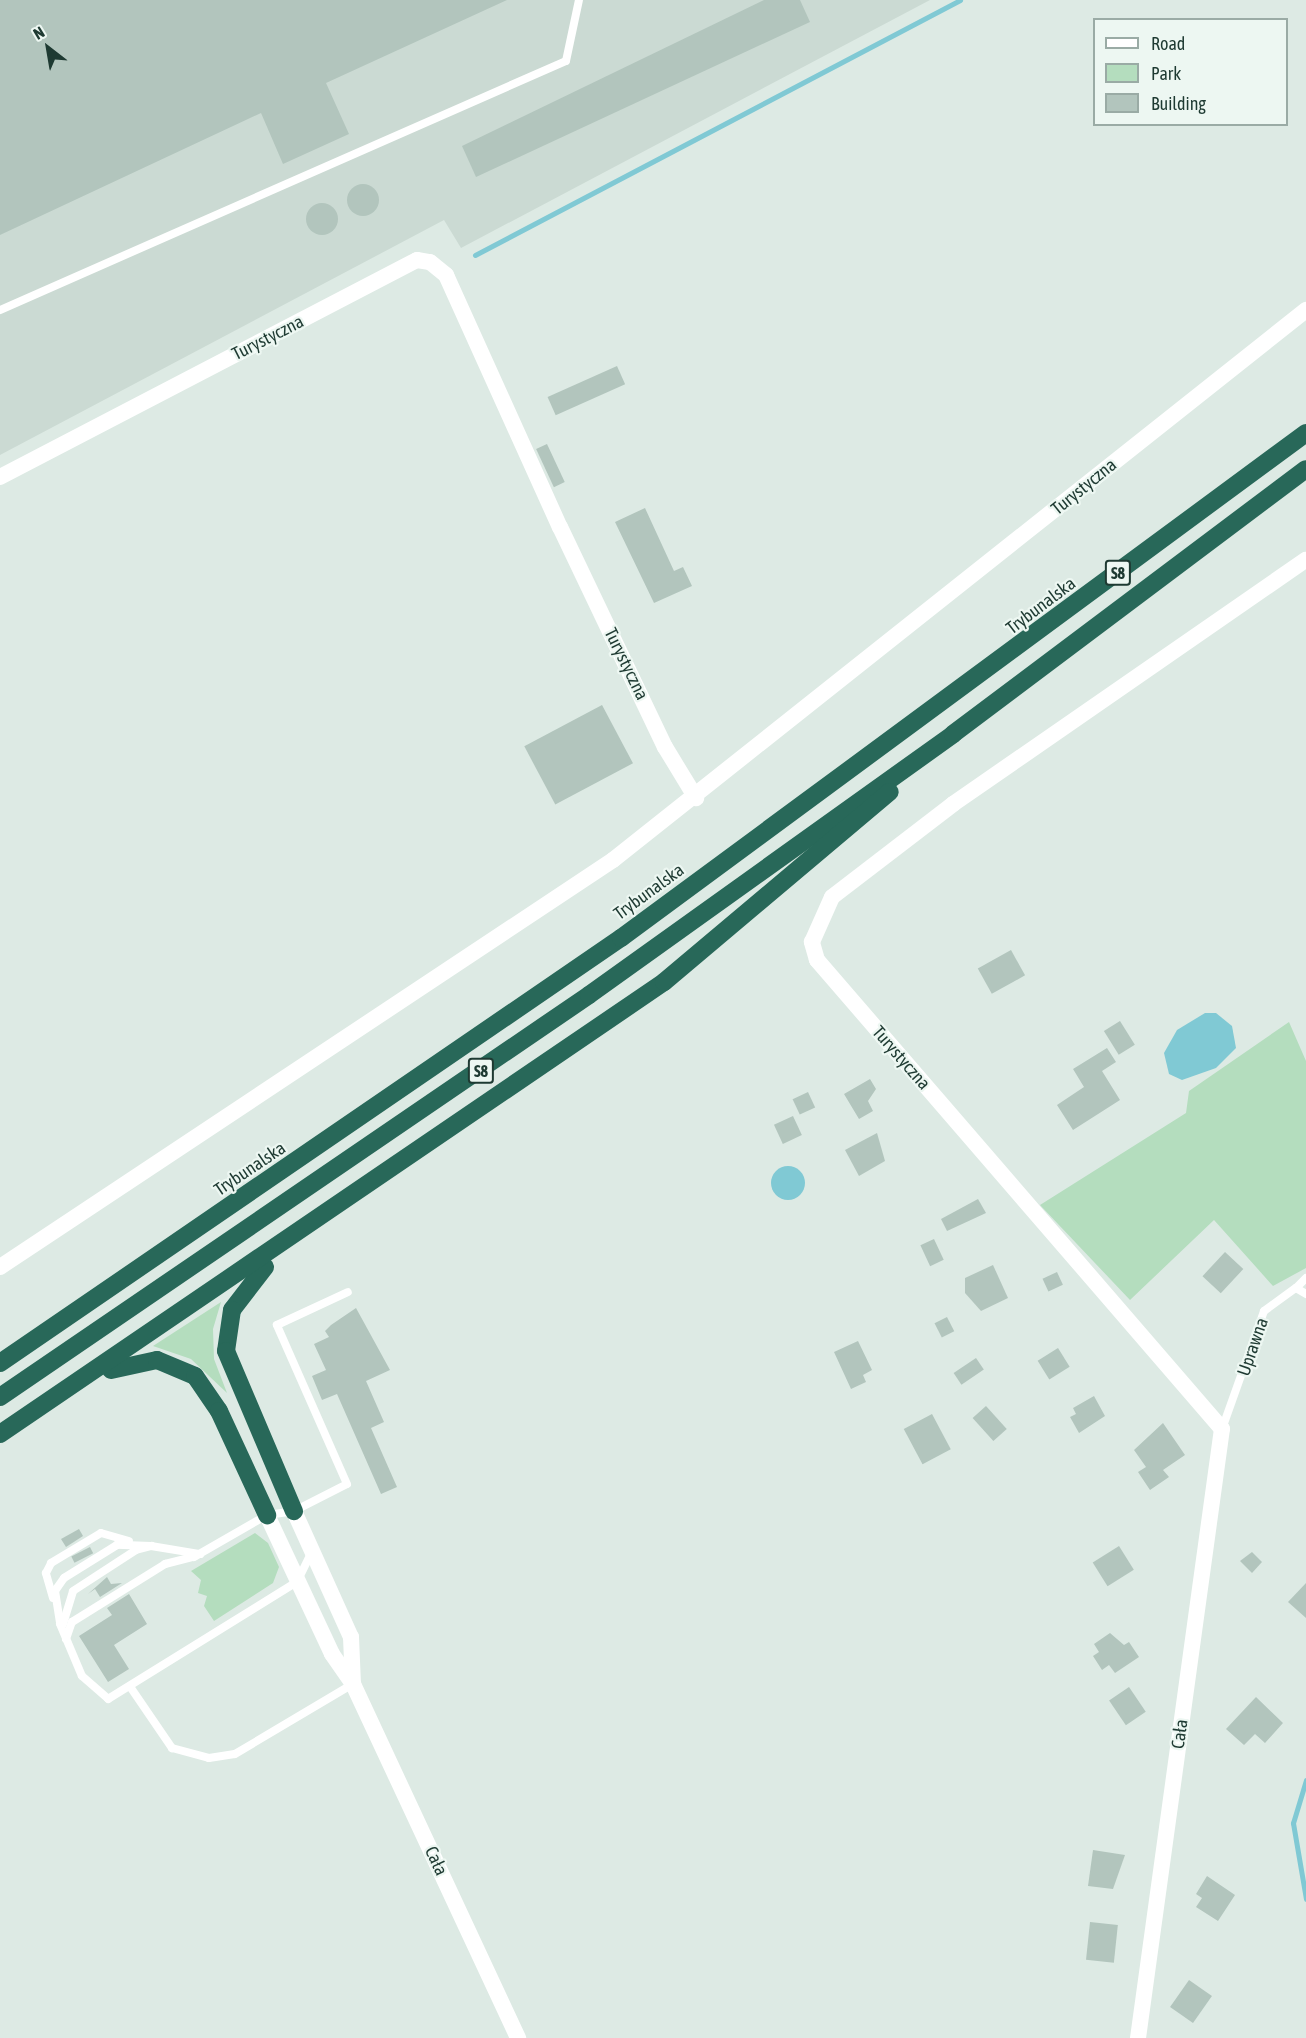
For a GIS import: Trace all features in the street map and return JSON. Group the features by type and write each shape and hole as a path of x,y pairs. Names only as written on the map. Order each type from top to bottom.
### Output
{"highway":[{"name":"Trybunalska","path":"0,1363 630,931 1306,433"},
{"name":"S8","path":"0,1397 398,1129 953,734 1306,469"},
{"path":"0,1434 284,1245 677,972 806,868 953,734"},
{"path":"284,1245 239,1296 226,1345 236,1384 294,1511"},
{"path":"84,1380 151,1359 190,1372 219,1411 267,1515"}],"street":[{"name":"Turystyczna","path":"0,477 417,260 430,262 446,275 560,527 696,798 1306,310"},
{"name":"Turystyczna","path":"1222,1429 817,960 812,942 832,897 953,804 1306,560"},
{"path":"0,1267 479,951 696,798"},
{"name":"Cała","path":"1138,2038 1222,1429"},
{"name":"Cała","path":"294,1511 351,1638 353,1683"},
{"name":"Cała","path":"267,1515 332,1654 353,1683 518,2038"}],"lane":[{"path":"0,310 566,62 579,0"},
{"name":"Uprawna","path":"1222,1429 1264,1311 1306,1278"},
{"path":"1296,1288 1306,1294"},
{"path":"66,1639 72,1622 165,1564 200,1554 267,1515 294,1511 347,1484 277,1325 348,1292"},
{"path":"200,1554 151,1546 101,1533 51,1563 46,1573 56,1610 66,1639 95,1693 111,1699 297,1582 312,1551"},
{"path":"56,1610 55,1591 63,1578 113,1546 133,1542"},
{"path":"66,1639 63,1615 73,1591 136,1550 151,1546"},
{"path":"131,1688 172,1748 204,1758 235,1754 353,1683"}],"shaded area":[{"path":"0,0 930,0 461,248 444,220 0,455"}],"green space":[{"path":"1289,1022 1306,1061 1306,1268 1273,1286 1214,1220 1130,1300 1040,1205 1186,1113 1189,1091"},
{"path":"221,1302 213,1329 214,1359 227,1393 191,1359 153,1346"},
{"path":"255,1533 268,1543 279,1567 273,1583 214,1621 204,1606 207,1596 198,1593 201,1580 191,1571"}],"water":[{"path":"1205,1013 1216,1013 1232,1026 1236,1048 1216,1068 1182,1080 1169,1074 1164,1053 1177,1030"},
{"path":"788,1166 800,1171 805,1183 800,1195 788,1200 776,1195 771,1183 776,1171"}],"building":[{"path":"0,0 507,0 326,83 349,134 283,164 261,113 0,235"},
{"path":"764,0 800,0 810,22 476,177 462,146"},
{"path":"363,184 374,189 379,200 374,211 363,216 352,211 347,200 352,189"},
{"path":"322,203 333,208 338,219 333,230 322,235 311,230 306,219 311,208"},
{"path":"617,366 625,384 556,415 548,397"},
{"path":"547,444 565,482 554,487 536,449"},
{"path":"645,508 674,571 683,567 692,586 654,603 615,522"},
{"path":"602,705 633,763 555,805 524,746"},
{"path":"1011,950 1025,975 992,994 978,968"},
{"path":"1120,1021 1135,1045 1119,1055 1104,1031"},
{"path":"1107,1048 1116,1062 1102,1071 1120,1100 1073,1130 1057,1105 1084,1087 1073,1069"},
{"path":"870,1079 876,1089 868,1101 873,1111 859,1119 844,1094"},
{"path":"808,1092 815,1107 800,1115 793,1099"},
{"path":"793,1116 802,1135 783,1144 774,1125"},
{"path":"877,1133 885,1161 859,1176 845,1150"},
{"path":"978,1199 986,1213 947,1231 941,1219"},
{"path":"934,1239 944,1260 930,1266 920,1245"},
{"path":"1225,1252 1243,1269 1221,1293 1202,1276"},
{"path":"993,1265 1008,1298 981,1311 965,1293 965,1278"},
{"path":"1057,1272 1063,1285 1048,1291 1042,1279"},
{"path":"356,1308 390,1370 366,1381 384,1422 371,1428 397,1487 381,1494 337,1394 322,1400 312,1376 326,1370 314,1344 329,1337 325,1331"},
{"path":"947,1317 954,1331 942,1338 935,1323"},
{"path":"858,1341 872,1370 863,1375 866,1382 851,1389 834,1352"},
{"path":"1058,1348 1070,1367 1049,1379 1038,1361"},
{"path":"976,1358 984,1370 961,1385 954,1373"},
{"path":"1094,1396 1105,1416 1079,1433 1070,1417 1076,1414 1073,1408"},
{"path":"986,1406 1007,1429 993,1441 973,1418"},
{"path":"932,1414 951,1449 923,1464 904,1429"},
{"path":"1163,1423 1185,1455 1163,1470 1169,1477 1150,1490 1138,1472 1146,1467 1134,1450"},
{"path":"79,1529 83,1536 66,1547 61,1539"},
{"path":"1119,1546 1134,1570 1108,1586 1093,1562"},
{"path":"90,1547 93,1553 74,1563 71,1557"},
{"path":"1252,1552 1262,1562 1252,1573 1240,1561"},
{"path":"107,1577 111,1584 122,1583 100,1597 95,1589 88,1594"},
{"path":"1306,1583 1306,1618 1288,1602"},
{"path":"129,1594 147,1624 114,1645 129,1669 108,1682 79,1636 112,1615 107,1608"},
{"path":"1110,1633 1124,1645 1129,1642 1139,1657 1115,1673 1109,1665 1102,1670 1093,1656 1099,1652 1094,1644"},
{"path":"1129,1687 1146,1712 1126,1725 1109,1700"},
{"path":"1256,1697 1283,1723 1265,1743 1255,1734 1244,1745 1226,1729"},
{"path":"1093,1850 1125,1855 1113,1889 1088,1886"},
{"path":"1207,1876 1235,1895 1218,1921 1196,1907 1202,1898 1196,1894"},
{"path":"1090,1922 1118,1925 1114,1963 1086,1960"},
{"path":"1189,1980 1212,1996 1193,2023 1170,2007"}],"waterway":[{"path":"475,255 960,0"},
{"path":"1306,1780 1293,1823 1306,1899"}]}
